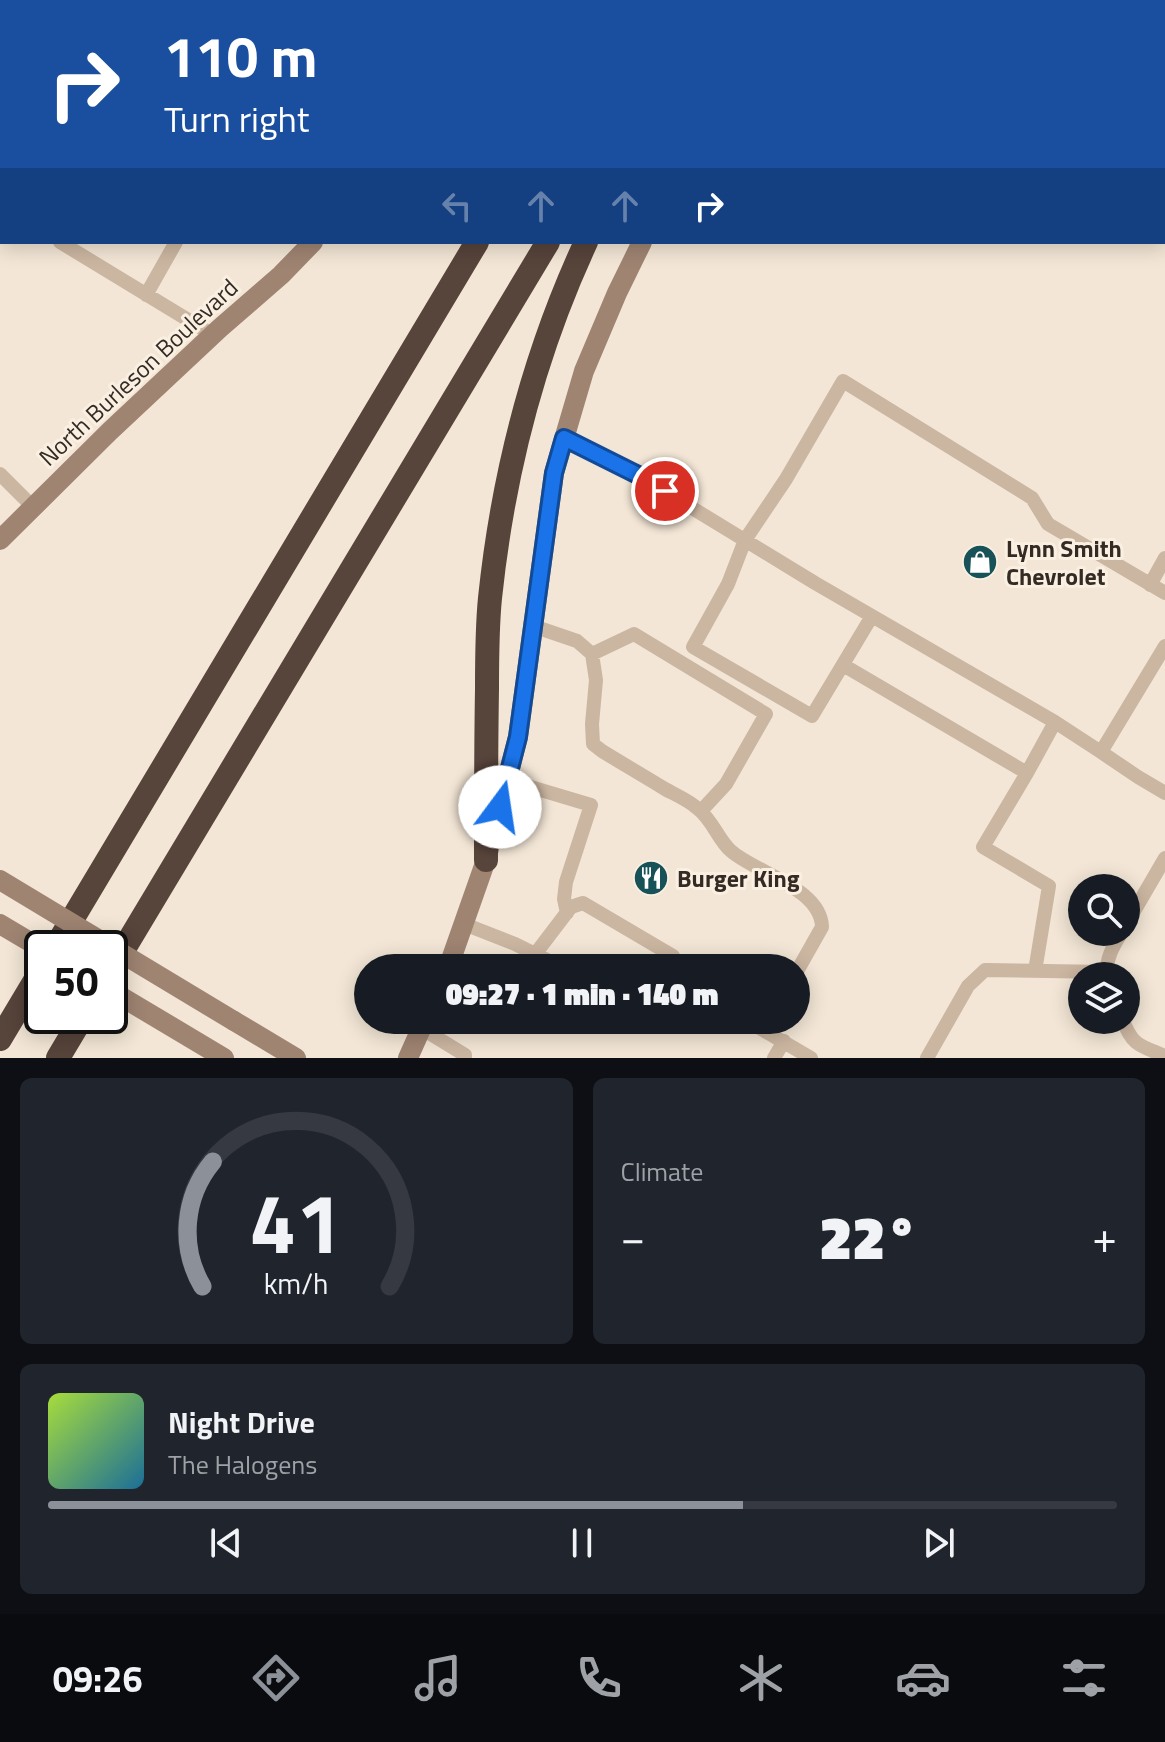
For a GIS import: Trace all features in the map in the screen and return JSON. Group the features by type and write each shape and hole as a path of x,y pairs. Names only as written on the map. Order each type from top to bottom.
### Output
{"highway":[{"path":"66,930 476,244"},
{"path":"128,942 547,244"},
{"path":"486,860 489,601 498,533 513,452 539,356 566,284 585,244"},
{"path":"0,1039 24,999"},
{"path":"58,1058 72,1034"}],"main road":[{"name":"North Burleson Boulevard","path":"0,540 311,244"},
{"path":"453,954 486,860 518,737 554,473 584,371 641,244"},
{"path":"0,880 296,1058"},
{"path":"0,924 24,938"},
{"path":"128,1001 220,1055"},
{"path":"408,1058 419,1034"}],"lane":[{"path":"63,244 213,335"},
{"path":"146,295 175,244"},
{"path":"872,616 812,716 693,647 728,584 745,540 786,479 843,381 1032,498 1048,524 1165,593"},
{"path":"564,438 638,475 1055,722 1165,793"},
{"path":"0,474 33,507"},
{"path":"1150,585 1165,558"},
{"path":"533,626 577,641 592,654 596,680 593,744 701,811 729,850 800,893 818,909 822,927 807,954"},
{"path":"592,654 634,634 766,714 726,784 701,811"},
{"path":"1101,752 1165,646"},
{"path":"843,665 1027,773"},
{"path":"1035,971 1049,886 983,847 1055,722"},
{"path":"507,780 591,805 566,882 564,899 567,913"},
{"path":"1140,901 1165,858"},
{"path":"464,924 536,953 571,907 583,903 670,954"},
{"path":"927,1058 968,986 985,970 1068,972"},
{"path":"437,1034 465,1058"},
{"path":"776,1034 811,1058"},
{"path":"1128,1034 1136,1044 1165,1056"},
{"path":"774,1058 784,1041"}],"place":[{"name":"Lynn Smith Chevrolet","path":"980,562"},
{"name":"Burger King","path":"651,878"}],"route":[{"path":"500,807 518,737 554,473 564,438 665,491"}]}
